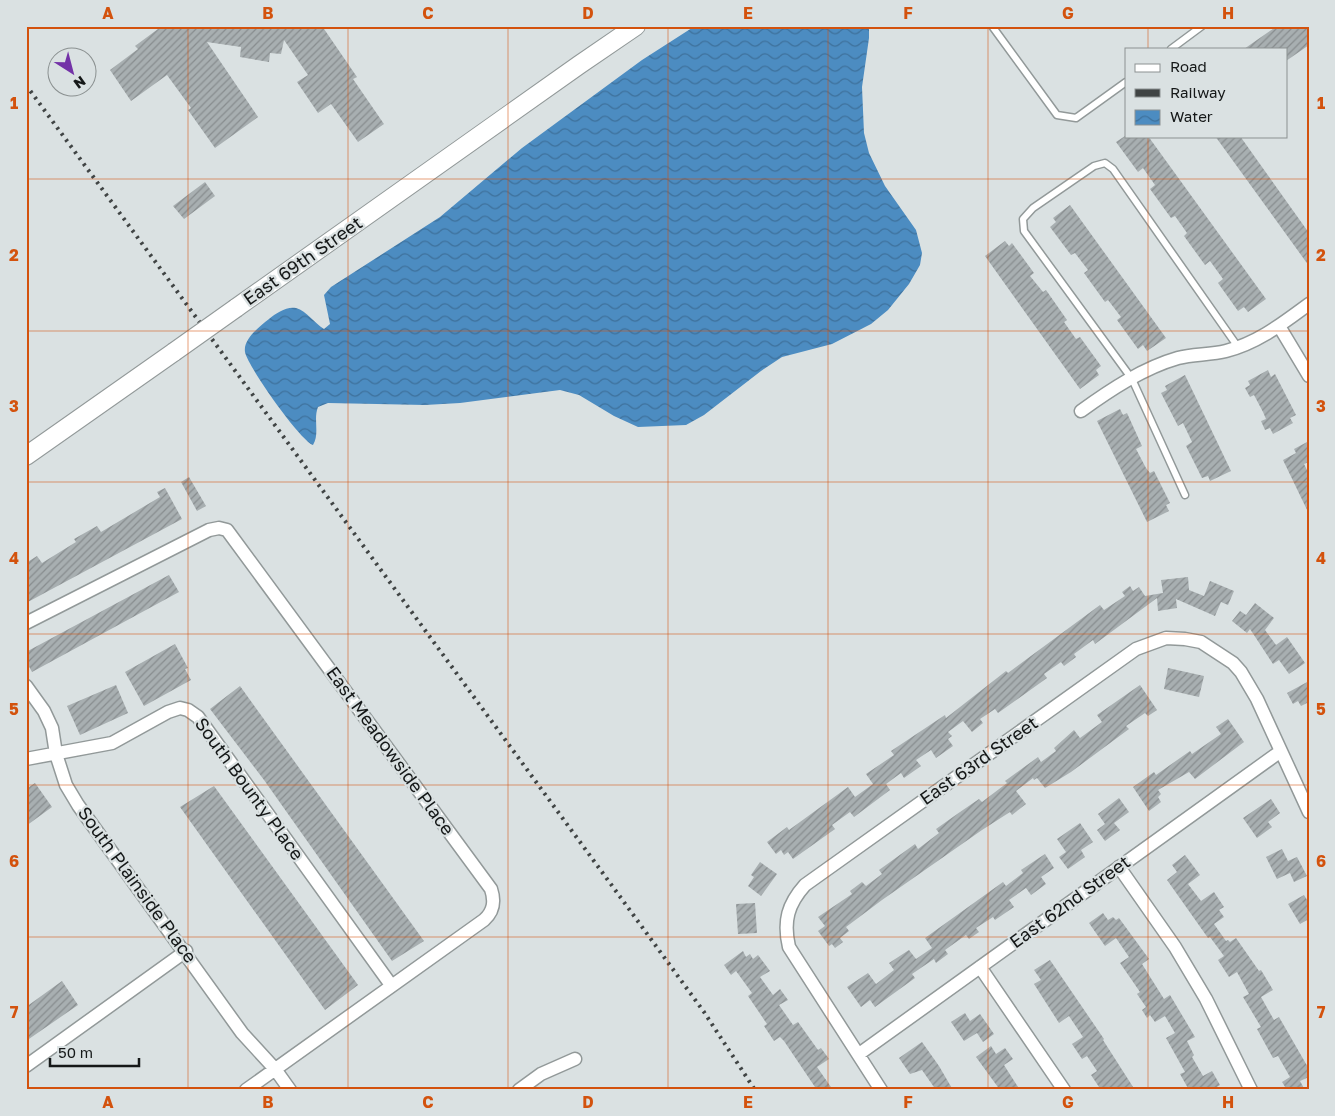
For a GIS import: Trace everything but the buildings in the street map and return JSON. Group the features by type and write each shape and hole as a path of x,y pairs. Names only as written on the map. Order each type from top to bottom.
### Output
{"main road":[{"name":"East 69th Street","path":"578,65 620,26"},
{"name":"East 69th Street","path":"26,456 578,65 636,26"}],"street":[{"path":"1081,411 1108,392 1178,358 1238,347 1258,339 1309,304"},
{"path":"1279,326 1309,376"},
{"name":"East Meadowside Place","path":"26,623 209,530 220,528 227,530 234,536 485,881 493,896 490,915 484,920 246,1090"},
{"name":"East 63rd Street","path":"859,1054 796,962 788,947 787,912 794,898 805,885 1136,649 1166,638 1201,642 1213,648 1241,672 1281,751"},
{"name":"South Plainside Place","path":"26,686 44,710 52,728 56,754 66,785 78,805 186,951 242,1033 275,1069 290,1090"},
{"name":"South Bounty Place","path":"26,759 112,743 168,712 180,708 188,710 198,717 391,985"},
{"path":"1281,751 1309,812"},
{"name":"East 62nd Street","path":"859,1054 1281,751"},
{"path":"1119,867 1180,954 1206,999 1251,1090"},
{"path":"26,1066 186,951"},
{"path":"980,967 1064,1090"},
{"path":"859,1054 881,1090"},
{"path":"519,1090 541,1074 575,1059"}],"lane":[{"path":"992,26 1056,115 1076,118 1125,83"},
{"path":"1172,48 1202,26"},
{"path":"1185,495 1132,379 1024,231 1023,219 1032,208 1094,166 1105,163 1113,169 1238,347"}],"water":[{"path":"695,26 869,26 862,87 864,133 869,153 885,186 916,230 922,253 920,265 909,284 888,310 871,324 832,344 782,357 704,415 686,425 638,427 614,416 579,395 560,390 460,403 425,405 328,403 318,407 316,436 313,445 306,440 275,402 248,360 245,347 252,334 275,314 285,309 293,308 304,312 324,329 330,324 324,295 331,287 440,217 522,148 642,60"}],"railway":[{"path":"26,85 704,1012 755,1090"}]}
